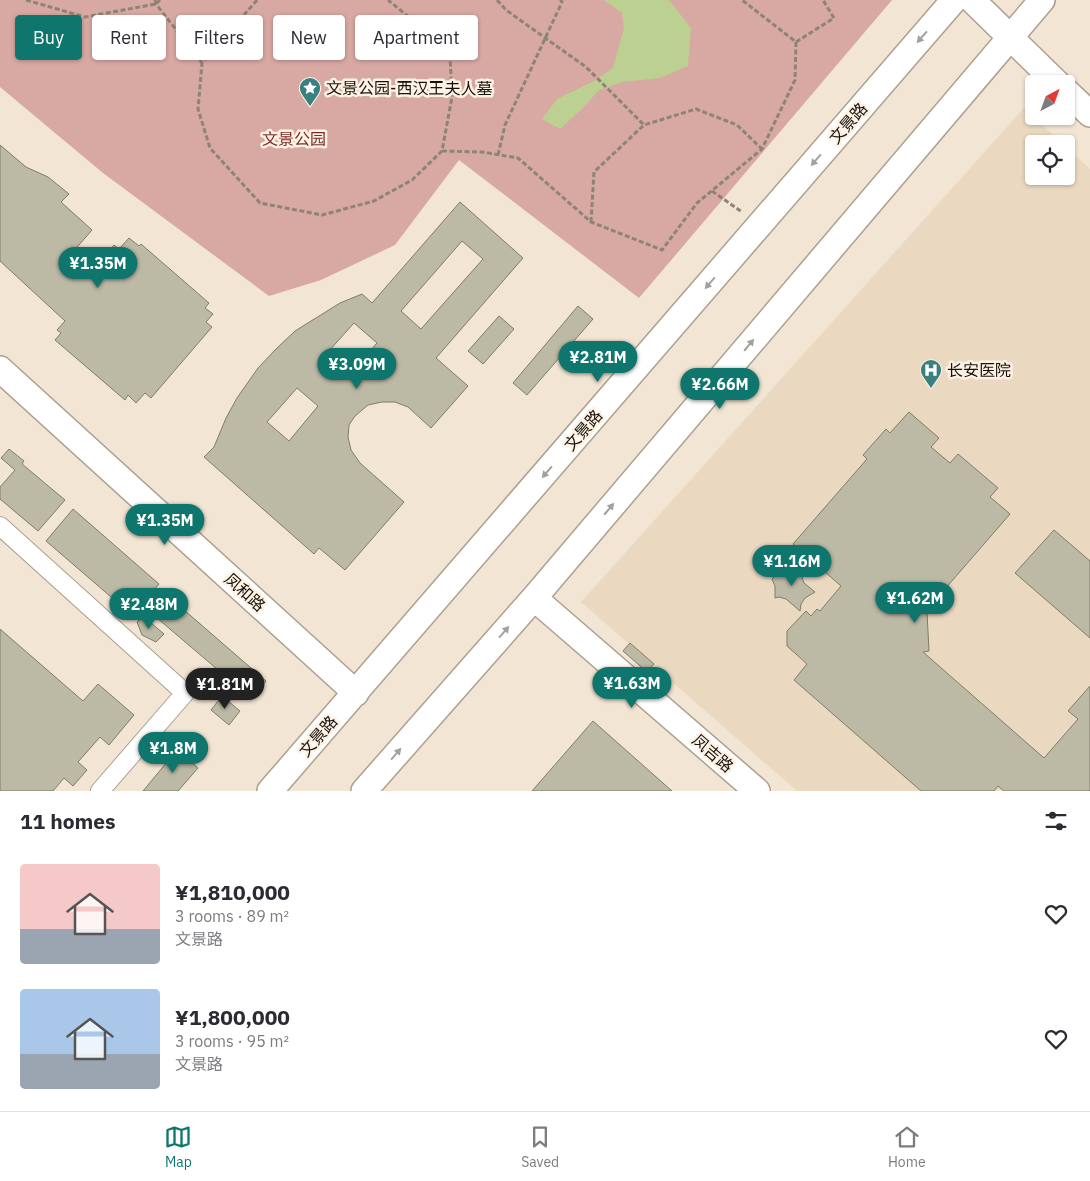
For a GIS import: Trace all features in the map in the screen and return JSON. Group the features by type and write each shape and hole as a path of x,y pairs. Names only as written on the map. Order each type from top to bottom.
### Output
{"main road":[{"name":"文景路","path":"270,791 356,694 954,0"},
{"path":"972,0 1049,75"},
{"path":"364,791 534,598 1042,0"},
{"path":"1075,100 1090,114"},
{"name":"凤和路","path":"0,369 356,694"},
{"name":"凤吉路","path":"534,598 757,791"}],"street":[{"path":"0,526 185,693 100,791"}],"path":[{"path":"26,0 85,18 160,0"},
{"path":"257,0 202,63 198,109 210,148 260,203 322,215 374,200 412,180 442,151 452,97 450,55 388,0"},
{"path":"497,0 506,10 586,67 644,125"},
{"path":"498,155 506,125 562,2 560,0"},
{"path":"742,0 796,42"},
{"path":"796,42 834,18 824,0"},
{"path":"155,2 202,63"},
{"path":"442,151 482,152 518,158 591,222 662,250 697,203 762,149 795,80 796,42"},
{"path":"591,222 594,172 644,125 696,110 737,125 762,149"},
{"path":"712,191 760,225"}],"shaded area":[{"path":"604,0 669,0 691,28 688,66 660,78 623,82 599,90 560,129 542,119 557,99 594,81 613,68 624,28 622,13"},
{"name":"长安医院","path":"1024,108 1025,125 1042,125 1053,135 1025,135 1025,185 1075,185 1075,155 1090,169 1090,791 797,791 581,602"}],"green space":[{"name":"文景公园","path":"0,0 892,0 639,298 459,160 395,245 321,280 269,296 103,173 0,87"}],"building":[{"path":"0,145 26,167 48,177 69,194 61,202 92,230 66,260 86,278 114,245 119,249 129,238 139,246 141,244 209,303 205,308 213,314 206,322 212,327 151,398 145,393 136,403 128,395 125,400 55,340 61,333 57,330 65,321 0,261"},
{"path":"460,202 523,258 436,358 468,386 431,428 408,407 395,402 368,405 355,416 349,425 348,437 351,450 360,463 404,502 345,570 319,548 314,554 204,457 214,447 237,398 258,368 295,331 340,303 362,294 372,303","holes":["462,241 483,259 421,329 401,311","354,323 377,343 351,372 328,352","297,388 318,406 289,441 267,422"]},
{"path":"578,306 593,319 527,395 513,383"},
{"path":"499,316 514,329 483,364 468,351"},
{"path":"909,412 939,438 931,447 950,463 958,454 998,488 990,497 1010,514 925,612 927,612 929,651 923,652 1044,758 1078,719 1068,711 1090,686 1090,791 1004,791 998,786 994,791 921,791 794,680 807,664 787,646 787,631 806,611 811,616 817,609 820,611 841,586 793,544 867,459 863,455 886,429 890,433"},
{"path":"9,449 24,461 22,464 65,500 38,531 0,499 0,487 15,470 1,458"},
{"path":"73,509 159,584 132,615 46,541"},
{"path":"1054,530 1090,561 1090,638 1015,573"},
{"path":"799,569 804,583 815,592 805,598 801,604 800,611 786,599 775,598 775,586 772,579 781,570 790,572"},
{"path":"161,590 266,681 251,698 157,618 158,616 147,607"},
{"path":"143,616 164,634 156,642 142,635 137,622"},
{"path":"0,629 83,701 98,684 134,715 109,745 100,737 78,762 87,770 73,786 64,778 53,791 0,791"},
{"path":"630,643 654,664 647,672 623,651"},
{"path":"222,696 240,711 229,725 211,710"},
{"path":"593,721 672,791 532,791"},
{"path":"177,750 198,768 178,791 143,791"}],"place":[{"name":"文景公园-西汉王夫人墓","path":"310,107"},
{"name":"长安医院","path":"931,389"}]}
